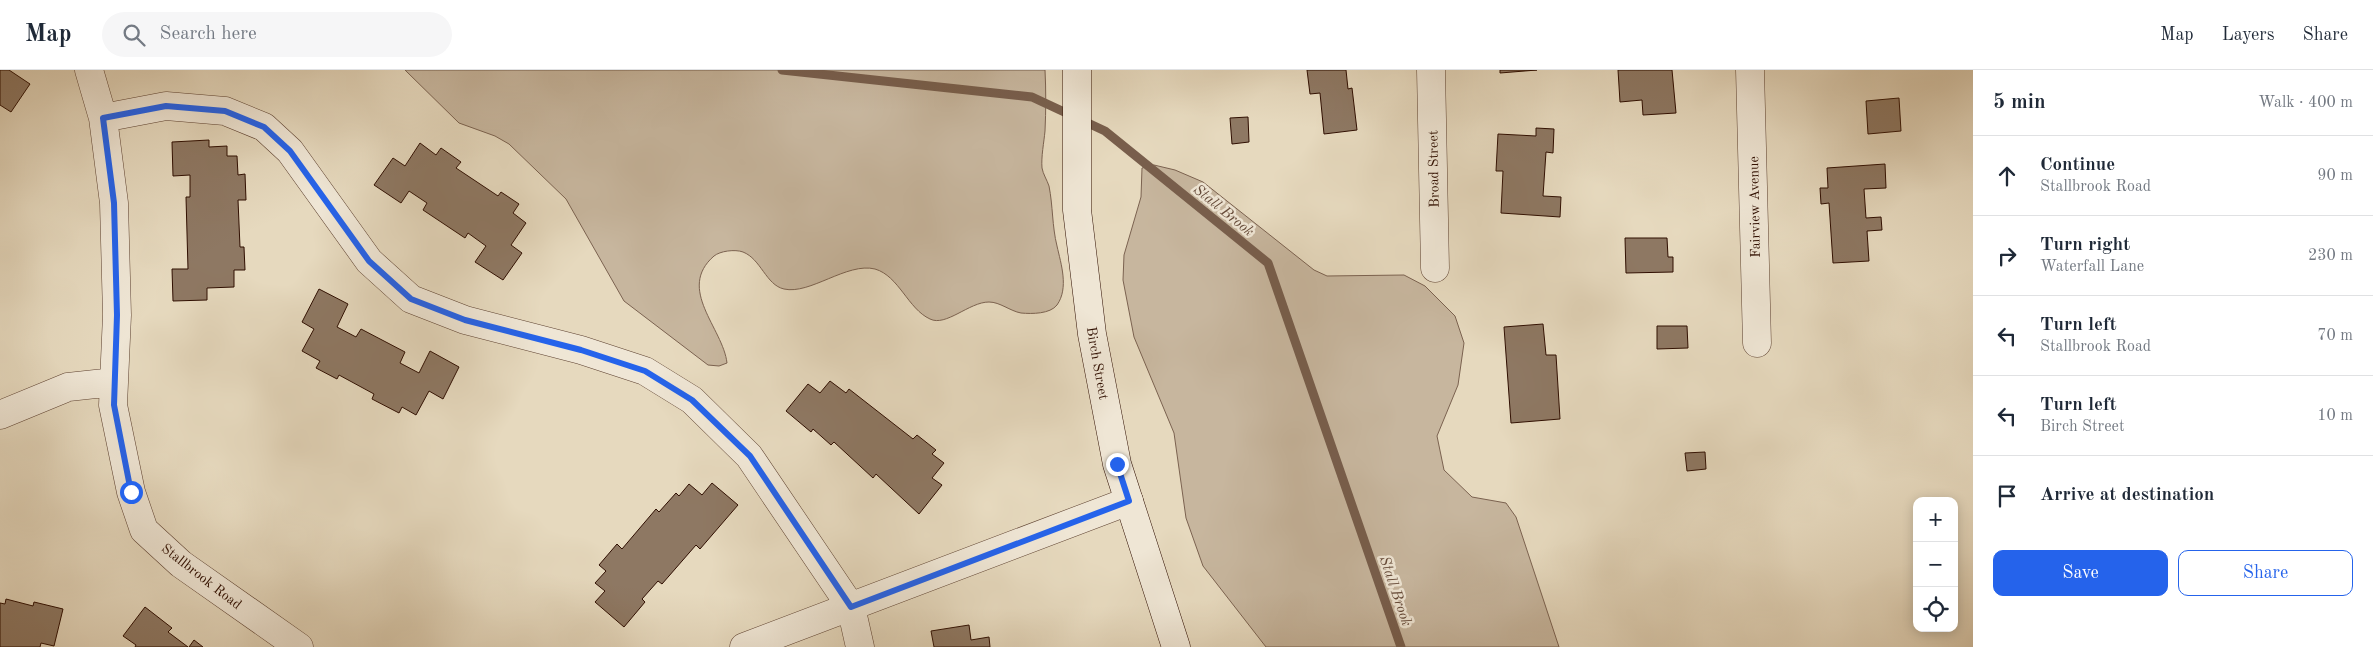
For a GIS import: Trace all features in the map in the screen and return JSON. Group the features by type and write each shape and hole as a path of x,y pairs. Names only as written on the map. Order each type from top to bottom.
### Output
{"street":[{"name":"Stallbrook Road","path":"89,70 103,118 114,203 117,315 114,382 115,415 131,492 144,530 181,564 299,647"},
{"name":"Birch Street","path":"1076,70 1077,210 1092,334 1117,464 1176,647"},
{"name":"Broad Street","path":"1431,70 1435,268"},
{"name":"Fairview Avenue","path":"1750,70 1757,343"},
{"path":"103,118 166,106 225,111 264,127 290,151 369,261 411,299 465,320 581,350 645,371 692,400 750,456 851,607 860,647"},
{"path":"0,415 68,387 114,382"},
{"path":"744,647 1129,501"}],"shaded area":[{"path":"405,70 1045,70 1046,100 1042,168 1049,186 1054,231 1062,268 1063,291 1061,298 1054,308 1040,313 1021,313 997,303 989,302 981,303 943,320 936,321 922,314 891,278 875,269 853,270 805,287 794,290 784,289 773,283 749,255 740,251 724,252 714,256 703,269 699,282 700,295 724,350 727,363 719,366 708,365 624,301 566,199 509,144 495,136 459,123"},
{"path":"1154,165 1175,170 1203,182 1314,270 1327,276 1404,275 1425,286 1455,316 1464,343 1458,385 1437,436 1444,470 1472,497 1506,503 1516,517 1559,647 1266,647 1203,566 1186,518 1174,433 1134,337 1123,280 1124,255 1141,197 1142,168"}],"building":[{"path":"0,70 9,70 30,84 11,112 0,105"},
{"path":"1307,70 1346,70 1348,89 1352,88 1357,130 1324,134 1320,93 1310,94"},
{"path":"1500,70 1537,70 1500,73"},
{"path":"1618,70 1672,70 1676,113 1643,115 1642,100 1620,102"},
{"path":"1899,98 1901,131 1868,134 1866,101"},
{"path":"1248,117 1249,142 1232,144 1230,118"},
{"path":"1536,128 1554,129 1553,153 1546,152 1543,196 1561,197 1560,217 1501,213 1503,171 1496,171 1498,134 1536,136"},
{"path":"209,140 209,147 227,146 227,156 237,156 238,175 245,174 246,200 238,200 240,247 244,247 245,270 234,270 234,287 207,288 207,300 173,301 172,269 188,269 186,197 190,197 190,175 173,176 172,142"},
{"path":"420,143 436,155 441,148 461,162 456,168 498,196 501,192 519,204 513,213 526,223 511,245 522,253 503,280 475,262 486,246 468,233 465,238 423,210 427,203 409,191 401,203 374,185 393,158 405,166"},
{"path":"1885,164 1886,188 1864,189 1866,218 1881,217 1882,230 1867,231 1869,261 1833,263 1829,203 1821,204 1820,188 1828,188 1827,168"},
{"path":"1625,238 1667,238 1668,257 1673,257 1673,272 1626,273"},
{"path":"319,289 348,304 337,327 356,337 361,329 405,352 400,363 419,373 430,351 459,367 443,399 429,391 416,415 402,407 399,413 372,399 374,394 339,375 337,379 316,368 320,361 302,351 314,329 302,322"},
{"path":"1543,324 1546,355 1556,355 1560,419 1511,423 1504,327"},
{"path":"1657,326 1687,326 1688,348 1657,349"},
{"path":"830,381 846,393 849,389 913,439 917,435 936,450 932,454 944,463 932,478 942,485 919,514 876,474 873,478 834,442 831,445 813,429 811,432 786,411 808,384 820,393"},
{"path":"1705,452 1706,469 1687,471 1685,453"},
{"path":"712,483 738,505 700,549 696,545 662,584 658,581 642,599 645,602 624,627 595,602 605,591 595,583 606,571 599,565 617,544 622,549 656,509 659,512 676,493 679,496 689,484 702,495"},
{"path":"6,599 33,606 34,602 63,609 54,646 41,643 40,647 0,647 0,603 5,604"},
{"path":"145,607 172,628 168,632 188,647 135,647 136,645 123,636"},
{"path":"969,625 971,640 989,637 990,647 934,647 931,631"},
{"path":"194,640 203,647 189,647"}],"waterway":[{"name":"Stall Brook","path":"782,70 1032,97 1105,131 1268,263 1401,647"}],"route":[{"path":"131,492 114,405 117,315 114,203 103,118 166,106 225,111 264,127 290,151 369,261 411,299 465,320 581,350 645,371 692,400 750,456 851,607 1129,501 1117,464"}]}
